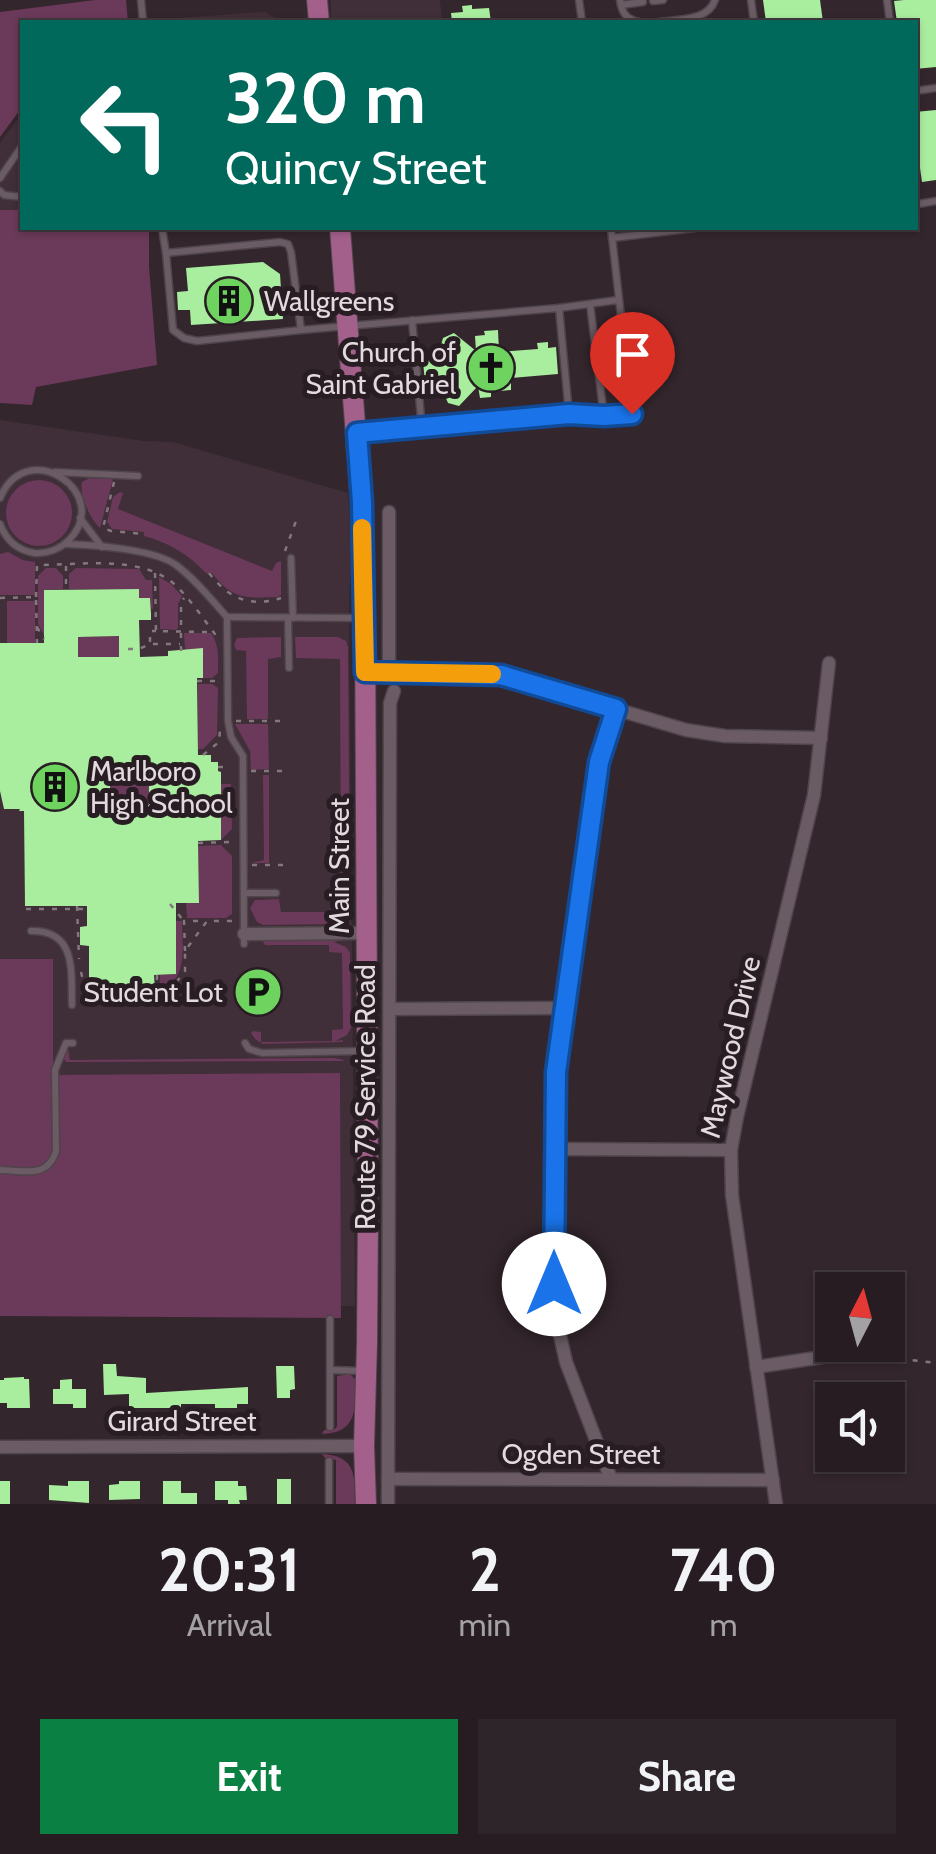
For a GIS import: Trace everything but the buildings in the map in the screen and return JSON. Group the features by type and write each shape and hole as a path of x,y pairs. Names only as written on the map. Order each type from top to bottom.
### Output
{"main road":[{"name":"Main Street","path":"340,230 357,433 365,618 366,1504"}],"street":[{"path":"389,512 389,672"},
{"name":"Maywood Drive","path":"776,1504 732,1195 732,1150 814,795 830,663"},
{"path":"365,672 501,675 706,734 821,738"},
{"name":"Route 79 Service Road","path":"388,1504 390,703 394,691"},
{"path":"611,1479 566,1362 554,1284 556,1072 599,762 616,709"},
{"path":"240,937 366,933"},
{"path":"390,1009 564,1008"},
{"path":"555,1149 732,1150"},
{"path":"756,1366 815,1358"},
{"name":"Girard Street","path":"0,1446 364,1446"},
{"name":"Ogden Street","path":"388,1478 773,1480"}],"lane":[{"path":"653,1 663,0"},
{"path":"671,20 707,14 715,0"},
{"path":"620,3 643,2"},
{"path":"0,178 20,149"},
{"path":"162,230 173,330 196,341 618,300"},
{"path":"357,433 569,414 632,414 611,230"},
{"path":"612,238 678,230"},
{"path":"166,253 288,244 301,330"},
{"path":"590,304 604,416"},
{"path":"559,308 569,414"},
{"path":"412,320 422,428"},
{"path":"0,498 13,479 26,472 138,476"},
{"path":"0,529 18,548 30,552 42,553 66,544 80,518 79,498 64,478 53,472"},
{"path":"80,518 103,548"},
{"path":"66,544 144,552 167,560 193,580 227,617 228,721 230,737 243,756 244,772 245,866 240,937"},
{"path":"288,557 289,668"},
{"path":"227,617 365,618"},
{"path":"244,894 276,893"},
{"path":"32,931 44,931 67,948 72,1005"},
{"path":"0,1170 41,1170 52,1162 56,1151 56,1070 66,1043 73,1043"},
{"path":"245,1043 249,1049 262,1053 367,1051"},
{"path":"330,1319 330,1427"},
{"path":"330,1370 366,1371"},
{"path":"329,1504 330,1461"}],"path":[{"path":"116,474 104,528 144,534"},
{"path":"288,557 296,520"},
{"path":"37,643 37,566 128,564 155,572 171,582 220,644"},
{"path":"66,565 66,590"},
{"path":"155,572 156,631"},
{"path":"209,573 220,588 234,597 275,600 283,596"},
{"path":"182,652 181,603 185,596"},
{"path":"0,598 36,598"},
{"path":"36,626 44,639"},
{"path":"150,644 150,631 207,632 210,628"},
{"path":"128,650 150,644 181,644"},
{"path":"198,681 220,681"},
{"path":"203,755 221,738 220,721 284,722"},
{"path":"233,757 234,772 285,771"},
{"path":"218,767 233,767"},
{"path":"198,843 234,842"},
{"path":"245,866 286,865"},
{"path":"77,908 79,958 86,993 157,994 172,989 184,971 184,921 170,904"},
{"path":"26,909 87,909"},
{"path":"184,921 234,918"},
{"path":"185,951 207,921"},
{"path":"79,958 88,957"},
{"path":"157,975 157,994"},
{"path":"905,1359 936,1363"}],"shaded area":[{"path":"126,0 128,20 20,20 20,110 0,137 0,12"},
{"path":"331,0 440,0 442,20 331,20"},
{"path":"265,12 279,20 149,20"},
{"path":"20,117 20,212 0,214 0,143"},
{"path":"0,210 20,210 20,230 149,230 157,365 36,387 32,405 0,403"},
{"path":"0,420 173,442 348,493 352,558 349,596 355,1306 0,1308"},
{"path":"89,478 113,479 100,528 82,493 82,482"},
{"path":"39,480 62,490 72,513 62,536 39,546 16,536 6,513 16,490"},
{"path":"123,493 118,509 272,571 281,561 281,595 240,595 178,550 144,536 144,532 112,529 107,522 113,497"},
{"path":"8,552 35,562 35,595 0,595 0,554"},
{"path":"46,568 56,568 63,576 63,589 44,590 44,635 38,624 38,576"},
{"path":"76,568 139,569 146,580 152,580 153,609 150,598 139,598 139,589 69,589 69,574"},
{"path":"159,577 182,596 176,630 160,629"},
{"path":"7,601 35,601 35,643 7,643"},
{"path":"184,633 211,633 218,658 218,673 212,678 203,678 203,649 185,649"},
{"path":"119,636 121,657 78,657 78,637"},
{"path":"281,637 281,657 268,659 268,719 247,719 246,651 236,650 234,645 237,638"},
{"path":"295,637 338,637 348,647 350,904 345,915 334,921 342,921 339,924 263,925 250,908 255,900 279,899 281,912 330,912 331,901 341,900 340,659 296,658"},
{"path":"198,684 218,688 217,735 203,749 198,749"},
{"path":"235,724 268,724 269,769 251,770 250,751"},
{"path":"263,775 269,775 269,863 251,863 264,860"},
{"path":"149,783 149,805 110,805 110,784"},
{"path":"221,784 231,784 232,829 221,840"},
{"path":"221,845 232,856 232,914 226,918 187,918 186,903 199,902 198,846"},
{"path":"176,921 182,921 180,970 160,991 160,975 176,974"},
{"path":"343,940 334,942 350,953 351,1028 335,1041 343,1042 263,1044 255,1039 253,1031 261,1032 261,1042 332,1041 332,1030 343,1029 342,953 329,952 329,945 263,942"},
{"path":"0,959 53,959 53,1075 340,1073 341,1318 0,1316"},
{"path":"68,1048 70,1060 344,1060 66,1062 63,1058"},
{"path":"350,1374 356,1380 352,1418 342,1429 322,1434 337,1426 337,1376"},
{"path":"322,1454 342,1459 351,1469 355,1504 336,1504 336,1460"}],"slow traffic":[{"path":"362,528 365,672 492,674"}],"place":[{"name":"Wallgreens","path":"229,301"},
{"name":"Church of Saint Gabriel","path":"491,368"},
{"name":"Marlboro High School","path":"55,787"},
{"name":"Student Lot","path":"258,992"}],"route":[{"path":"554,1284 556,1072 599,762 616,709 501,675 365,672 357,433 569,414 632,414"}]}
